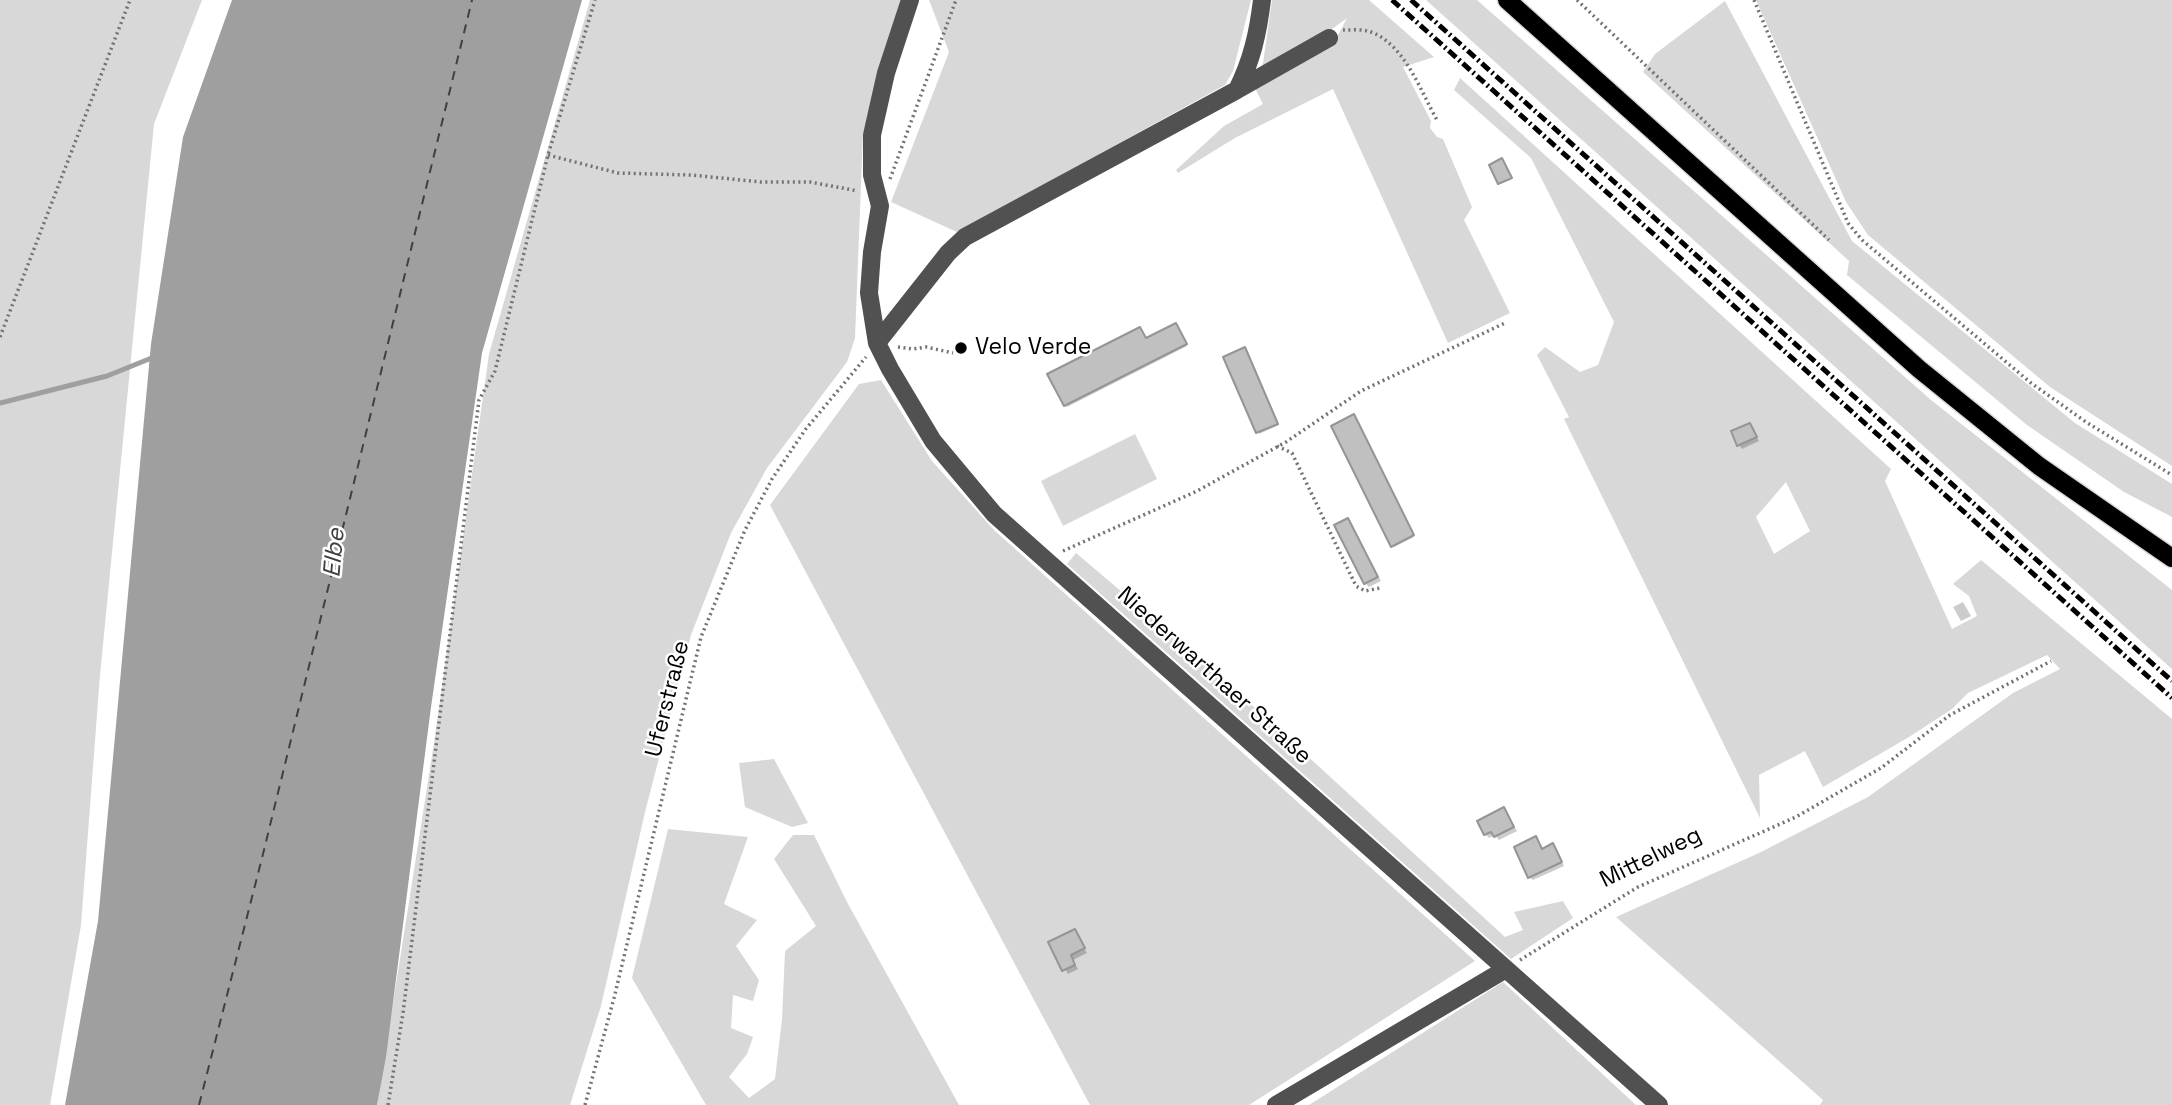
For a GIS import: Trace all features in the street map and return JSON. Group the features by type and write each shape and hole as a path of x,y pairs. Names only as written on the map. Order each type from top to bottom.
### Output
{"main road":[{"path":"1507,0 1919,369 2039,466 2172,558"}],"street":[{"name":"Niederwarthaer Straße","path":"910,0 886,73 872,135 872,175 878,201 869,293 877,343 908,402 945,457 994,514 1659,1105"},
{"path":"1237,90 1251,62 1258,36 1262,0"},
{"path":"877,343 948,253 965,237 1329,38"},
{"path":"1276,1105 1506,969"}],"path":[{"path":"0,337 130,0"},
{"path":"388,1105 403,1013 479,400 495,370 548,155 595,0"},
{"path":"548,155 618,173 691,175 761,182 810,182 878,201 956,0"},
{"path":"1577,0 1829,240"},
{"path":"1754,0 1848,223 1862,240 2031,383 2086,422 2172,475"},
{"path":"1329,38 1343,30 1369,31 1391,44 1404,61 1437,120"},
{"path":"1046,559 1197,491 1277,446 1361,391 1505,323"},
{"name":"Uferstraße","path":"585,1105 614,998 701,637 745,530 772,480 805,430 877,343"},
{"path":"900,348 926,347 953,353"},
{"path":"1277,446 1292,453 1356,586 1365,591 1380,588"},
{"name":"Mittelweg","path":"1506,969 1638,887 1796,817 1881,768 1950,715 2051,661"}],"shaded area":[{"path":"0,0 202,0 154,124 100,675 81,925 50,1105 0,1105"},
{"path":"590,0 903,0 863,133 855,338 847,362 767,468 731,533 691,635 645,812 601,1006 570,1105 377,1105 434,743 489,354"},
{"path":"929,0 1251,0 1233,71 1225,85 957,232 891,202 949,52"},
{"path":"1272,0 1369,0 1434,57 1403,67 1431,121 1430,128 1437,137 1443,139 1472,207 1464,220 1510,313 1448,343 1333,89 1235,138 1178,173 1176,170 1224,126 1263,104 1255,88 1332,46 1347,18 1324,35 1259,72 1263,63"},
{"path":"1426,0 1477,0 1931,400 2172,590 2172,669"},
{"path":"1756,0 2172,0 2172,466 2050,387 1868,235 1846,202"},
{"path":"1725,1 1852,241 2075,423 2172,484 2172,517 2124,492 2027,425 1847,275 1849,261 1643,72 1655,54"},
{"path":"1460,78 1891,469 1885,481 1952,629 1977,616 1969,596 1953,584 1981,560 2172,719 2172,1105 1820,1105 1823,1100 1616,917 1759,853 1868,797 2013,693 2060,669 2047,655 1968,693 1952,709 1909,737 1823,787 1805,751 1759,775 1760,818 1564,419 1569,417 1537,355 1545,347 1580,372 1598,365 1614,322 1531,158 1454,90","holes":["1786,482 1810,531 1774,554 1756,517"]},
{"path":"881,380 932,461 994,530 1475,961 1249,1105 1090,1105 770,505 859,384"},
{"path":"1135,434 1157,479 1063,526 1041,481"},
{"path":"1076,553 1207,664 1505,937 1523,930 1514,912 1563,901 1573,918 1511,959 1067,564"},
{"path":"774,759 808,823 792,827 745,807 739,763"},
{"path":"668,829 748,837 724,904 757,920 736,946 759,980 753,1001 733,995 731,1028 753,1037 747,1054 729,1077 749,1098 775,1079 782,1019 785,951 816,926 774,859 793,835 814,835 847,902 959,1105 706,1105 632,978"},
{"path":"1503,982 1636,1105 1309,1105"}],"water":[{"name":"Elbe","path":"232,0 582,0 482,353 431,707 386,1057 377,1105 65,1105 98,921 151,344 183,137"}],"building":[{"path":"1502,158 1512,178 1498,184 1489,165"},
{"path":"1176,323 1187,344 1064,406 1047,374 1140,327 1146,338"},
{"path":"1245,347 1278,424 1256,433 1223,357"},
{"path":"1354,414 1414,535 1391,547 1331,426"},
{"path":"1750,423 1757,437 1737,446 1731,431"},
{"path":"1348,518 1378,577 1364,584 1334,525"},
{"path":"1504,807 1514,827 1494,837 1491,832 1484,835 1477,821"},
{"path":"1536,836 1542,849 1553,843 1562,862 1528,878 1514,847"},
{"path":"1075,929 1085,948 1071,955 1075,965 1062,971 1048,942"}],"waterway":[{"path":"0,403 107,376 154,357"}],"ferry route":[{"path":"199,1105 472,0"}],"railway":[{"path":"1392,0 2172,698"},
{"path":"1411,0 2172,681"}],"place":[{"name":"Velo Verde","path":"961,348"}]}
